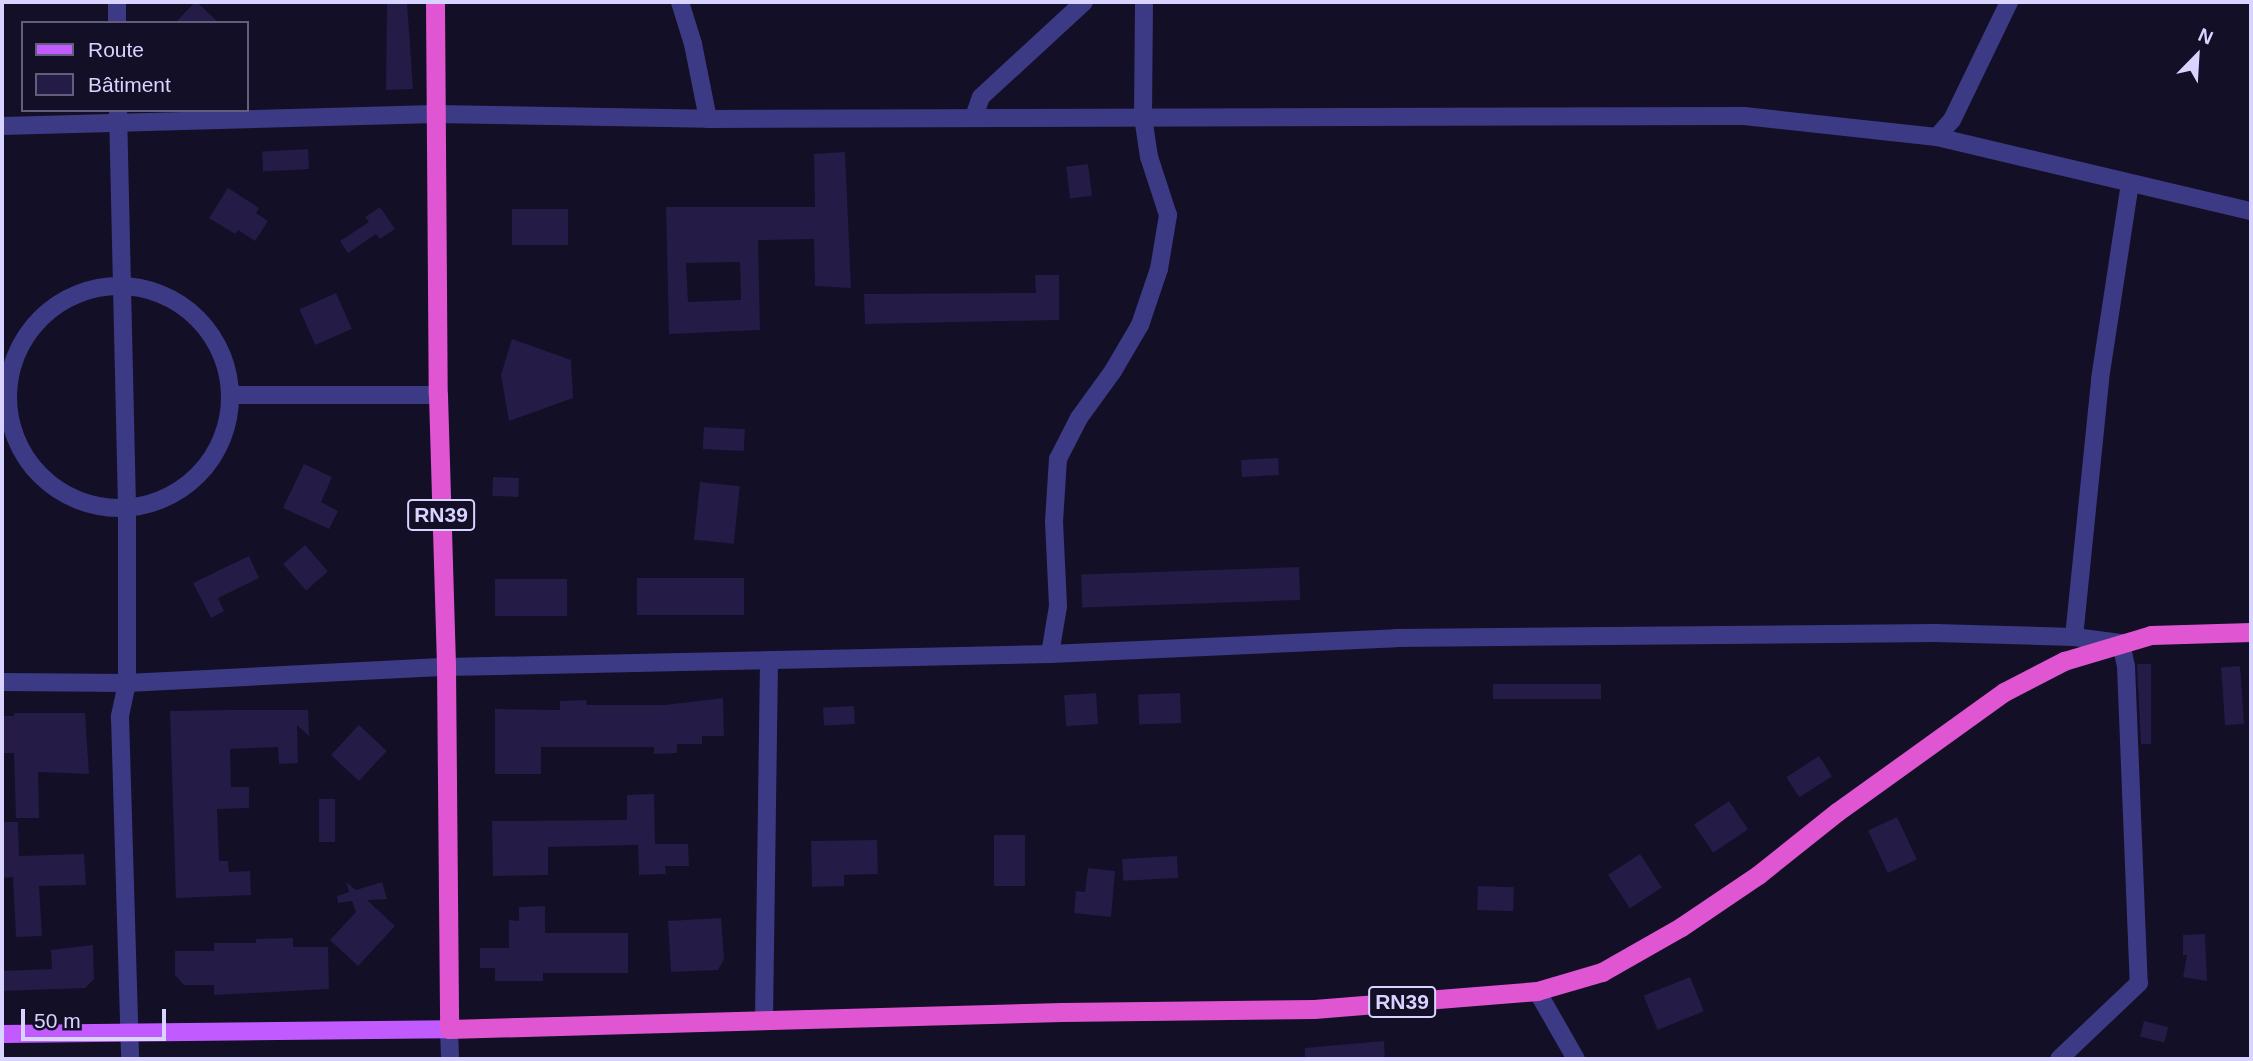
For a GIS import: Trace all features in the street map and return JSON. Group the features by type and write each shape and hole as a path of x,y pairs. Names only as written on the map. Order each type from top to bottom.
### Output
{"highway":[{"name":"RN39","path":"435,2 438,395 446,667 449,1028 764,1019 1314,1010 1537,992 1602,972 1681,927 1758,875 1837,812 2004,692 2064,661 2151,635 2251,632"}],"main road":[{"path":"2,1034 449,1028"}],"street":[{"path":"117,2 117,21"},
{"path":"680,2 694,44 708,119"},
{"path":"974,117 981,97 1084,2"},
{"path":"1050,654 1058,606 1054,522 1058,459 1079,418 1113,371 1140,325 1159,268 1168,215 1149,157 1143,117 1144,2"},
{"path":"1937,137 1952,120 2009,2"},
{"path":"2,126 118,117 435,114 708,119 1744,116 1937,137 2251,211"},
{"path":"118,117 127,508 127,683 120,717 130,1059"},
{"path":"2074,637 2101,379 2130,183"},
{"path":"122,286 161,295 192,314 219,351 230,395 224,431 204,468 181,489 165,498 127,508 94,505 76,499 45,480 22,451 5,399 8,380 20,346 42,317 72,296 89,290 122,286"},
{"path":"230,395 438,395"},
{"path":"2,682 127,683 446,667 1050,654 1396,638 1935,633 2074,637 2121,643 2127,680 2139,984 2059,1059"},
{"path":"764,1019 769,662"},
{"path":"1537,992 1576,1059"},
{"path":"449,1028 450,1059"}],"building":[{"path":"197,2 217,21 177,21"},
{"path":"387,2 407,2 413,89 386,90"},
{"path":"308,149 309,169 263,171 262,151"},
{"path":"845,152 851,288 815,286 814,239 758,240 760,330 669,334 666,207 815,207 814,154","holes":["740,262 741,300 688,302 686,263"]},
{"path":"1088,164 1092,196 1070,198 1066,167"},
{"path":"228,188 259,208 256,213 268,221 255,241 238,230 235,234 209,218"},
{"path":"380,207 395,229 380,239 376,234 348,253 340,241 369,222 365,217"},
{"path":"512,209 568,209 568,245 512,245"},
{"path":"1035,275 1059,275 1059,320 865,324 864,294 1036,293"},
{"path":"336,293 352,329 315,345 299,309"},
{"path":"512,339 571,360 573,398 509,421 501,375"},
{"path":"704,427 745,429 744,451 703,449"},
{"path":"1278,458 1279,475 1242,477 1241,460"},
{"path":"304,464 332,477 321,502 338,511 329,529 283,508"},
{"path":"493,477 519,478 518,497 492,496"},
{"path":"700,482 740,486 734,544 694,540"},
{"path":"305,545 328,571 306,590 283,564"},
{"path":"249,556 259,578 218,598 224,611 211,618 193,583"},
{"path":"1299,567 1300,600 1082,608 1081,575"},
{"path":"637,578 744,578 744,615 637,615"},
{"path":"495,579 567,579 567,616 495,616"},
{"path":"2137,664 2151,664 2151,744 2141,744"},
{"path":"2240,666 2244,724 2225,725 2221,667"},
{"path":"1493,684 1601,684 1601,699 1493,699"},
{"path":"1096,693 1098,724 1066,726 1064,695"},
{"path":"1180,693 1181,723 1139,724 1138,694"},
{"path":"723,698 724,736 702,736 702,744 677,744 677,753 654,754 654,747 541,747 541,774 495,774 495,709 560,710 560,701 586,700 587,705 665,705"},
{"path":"854,706 855,724 824,726 823,708"},
{"path":"308,710 309,736 297,725 298,763 279,764 278,747 230,749 231,787 249,787 249,808 217,809 219,861 228,861 229,872 250,871 251,895 176,898 170,711"},
{"path":"14,713 85,713 89,774 38,772 39,818 16,818 14,753 2,753 2,716 14,716"},
{"path":"359,725 387,751 359,781 331,755"},
{"path":"1819,756 1832,776 1799,797 1786,777"},
{"path":"654,794 655,844 688,844 689,866 665,866 666,874 639,875 638,845 548,847 548,875 493,876 492,821 627,820 627,795"},
{"path":"319,799 335,799 335,842 319,842"},
{"path":"1729,801 1748,829 1713,853 1694,824"},
{"path":"1897,817 1917,860 1888,873 1868,831"},
{"path":"2,822 18,822 19,856 84,854 86,885 39,886 42,936 16,937 13,877 2,878"},
{"path":"994,835 1025,835 1025,886 994,886"},
{"path":"877,840 878,874 844,875 844,886 812,887 811,841"},
{"path":"1640,854 1662,888 1630,908 1608,875"},
{"path":"1177,856 1178,878 1123,881 1122,859"},
{"path":"1088,868 1115,871 1111,917 1074,913 1076,891 1085,892"},
{"path":"346,882 356,890 382,882 387,899 367,900 395,926 358,966 330,940 356,912 352,901 338,903 337,896 349,892"},
{"path":"1478,886 1514,887 1513,911 1477,910"},
{"path":"545,906 545,933 628,933 628,973 543,973 543,981 495,981 495,968 480,968 480,948 509,948 509,920 519,921 519,907"},
{"path":"721,918 724,959 718,970 671,972 668,921"},
{"path":"2205,934 2207,981 2183,977 2187,955 2183,955 2183,935"},
{"path":"293,938 293,947 328,947 329,989 214,995 214,985 184,985 175,975 175,951 214,951 214,943 256,943 256,939"},
{"path":"93,945 94,979 85,988 2,991 2,971 52,969 51,950"},
{"path":"1690,977 1704,1011 1658,1030 1644,996"},
{"path":"2144,1021 2168,1027 2164,1043 2140,1037"},
{"path":"1384,1041 1385,1059 1305,1059 1305,1048"}]}
